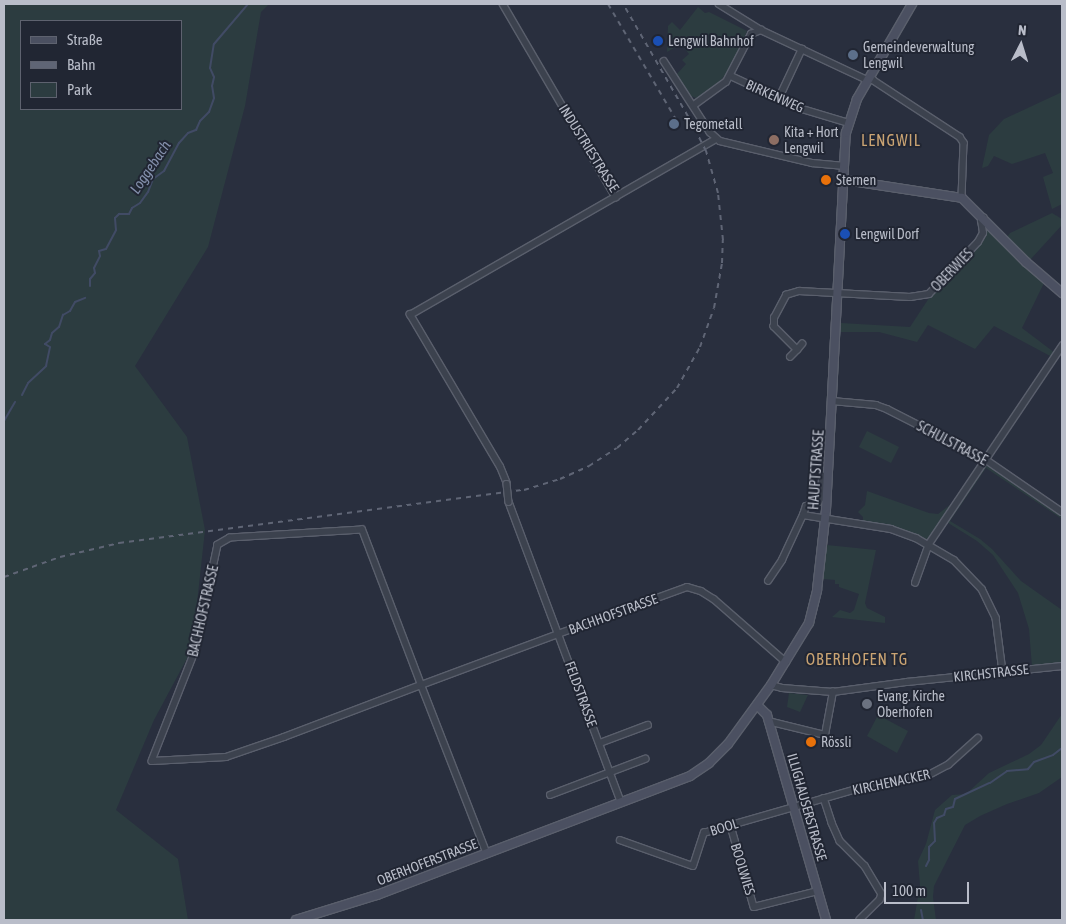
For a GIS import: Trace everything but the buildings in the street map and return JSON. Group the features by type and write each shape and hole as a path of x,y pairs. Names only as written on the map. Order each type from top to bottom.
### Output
{"street":[{"name":"INDUSTRIESTRASSE","path":"503,4 616,197 716,138"},
{"path":"719,4 762,30 869,80 960,137 964,143 962,198"},
{"name":"HAUPTSTRASSE","path":"565,823 700,770 728,744 757,705 802,636 812,614 825,520 845,180 845,146 848,123 857,99 912,4"},
{"path":"694,105 715,91 731,76 751,34 762,30"},
{"path":"779,98 802,49"},
{"path":"664,61 716,138 804,161 845,166"},
{"name":"BIRKENWEG","path":"731,76 802,109 848,123"},
{"path":"845,180 962,198 1032,267 1062,293"},
{"name":"FELDSTRASSE","path":"616,197 410,316 500,467 507,484 509,502 600,743 620,802"},
{"name":"OBERWIES","path":"797,350 774,327 774,318 786,295 794,291 910,297 928,294 978,242 982,233 980,221 983,218"},
{"path":"790,357 802,344"},
{"path":"915,583 929,544 985,459 1060,354 1062,346"},
{"name":"SCHULSTRASSE","path":"832,400 879,405 985,459 1062,512"},
{"path":"768,581 782,560 806,506 820,500 822,476"},
{"path":"802,515 891,529 929,544 964,569 982,589 996,618 1003,672"},
{"name":"BACHHOFSTRASSE","path":"421,686 362,530 230,538 218,545 195,652 152,760 226,757 421,686 687,587 701,591 714,599 786,662"},
{"name":"KIRCHSTRASSE","path":"771,685 782,688 833,692 1062,666"},
{"path":"421,686 486,852"},
{"path":"768,721 825,735 833,692"},
{"name":"ILLIGHAUSERSTRASSE","path":"757,705 765,712 768,721 826,920"},
{"path":"600,743 648,725"},
{"name":"KIRCHENACKER","path":"794,807 870,785 927,776 947,766 978,738"},
{"path":"550,795 644,758"},
{"path":"824,798 840,841 865,866 882,894 880,900 860,920"},
{"name":"BOOL","path":"620,840 693,866 704,833 794,807"},
{"name":"OBERHOFERSTRASSE","path":"296,920 377,895 565,823"},
{"name":"BOOLWIES","path":"731,826 754,907 818,891"}],"green space":[{"path":"4,4 269,4 261,12 245,106 208,247 135,366 187,437 205,530 192,649 154,720 116,810 178,859 188,920 4,920"},
{"path":"698,7 705,13 709,12 747,31 733,65 717,85 696,98 691,96 676,75 686,64 682,60 689,54 681,44 667,52 668,26 672,22 680,30"},
{"path":"1062,92 1062,204 1052,209 1043,177 1053,173 1045,153 1012,164 994,156 988,166 982,168 989,135 1004,119"},
{"path":"1052,213 1062,219 1062,225 1029,261 1007,237 1010,233"},
{"path":"984,225 1044,283 1022,328 1055,353 1052,357 994,326 975,349 928,325 917,342 879,332 840,332 841,323 910,327 931,295 979,244"},
{"path":"867,431 899,447 891,463 859,447"},
{"path":"987,464 1062,513 1062,519 986,468 950,521 980,539 992,549 1021,581 1062,610 1062,664 1032,667 1029,629 1018,593 993,555 977,541 945,521 983,465"},
{"path":"867,491 929,513 938,514 952,505 927,540 894,528 863,522 863,517 858,512 865,505"},
{"path":"827,545 876,550 865,603 867,608 885,617 885,623 832,617 840,610 850,613 854,610 859,594 839,587 839,584 835,584 835,580 823,579"},
{"path":"789,693 808,695 800,712 787,707"},
{"path":"1062,714 1062,777 1039,793 1007,804 965,825 934,886 933,897 936,920 914,920 920,885 918,861 926,844 935,810 952,795 966,794 989,773 1029,754 1041,745"},
{"path":"878,715 908,731 897,753 867,736"}],"waterway":[{"name":"Loggebach","path":"90,286 90,279 95,273 94,268 100,256 99,251 106,249 116,230 115,218 119,214 129,214 132,208 140,203 148,192 153,179 164,171 179,143 188,133 196,130 200,121 209,112 214,98 212,86 214,77 210,68 214,44 248,4"},
{"name":"Loggebach","path":"22,395 28,383 46,366 50,347 45,344 50,340 52,333 59,327 63,315 70,311 75,302 85,298"},
{"name":"Loggebach","path":"4,421 15,402"},
{"path":"926,866 929,860 929,847 935,841 934,823 937,818 944,815 946,809 953,807 955,799 990,783 1007,771 1028,769 1034,762 1053,755 1062,748"},
{"path":"921,910 923,920"}],"railway":[{"path":"608,4 677,121"},
{"path":"4,577 60,557 119,543 524,490 560,479 589,466 617,448 638,430 677,388 700,347 714,308 722,263 723,240 718,193 706,151 623,4"}],"place":[{"name":"Lengwil Bahnhof","path":"658,41"},
{"name":"Gemeindeverwaltung Lengwil","path":"853,55"},
{"name":"Tegometall","path":"674,124"},
{"name":"Kita + Hort Lengwil","path":"774,140"},
{"name":"Sternen","path":"826,180"},
{"name":"Lengwil Dorf","path":"845,234"},
{"name":"Evang. Kirche Oberhofen","path":"867,704"},
{"name":"Rössli","path":"811,742"}],"district":[{"name":"LENGWIL","path":"891,140"},
{"name":"OBERHOFEN TG","path":"857,659"}]}
